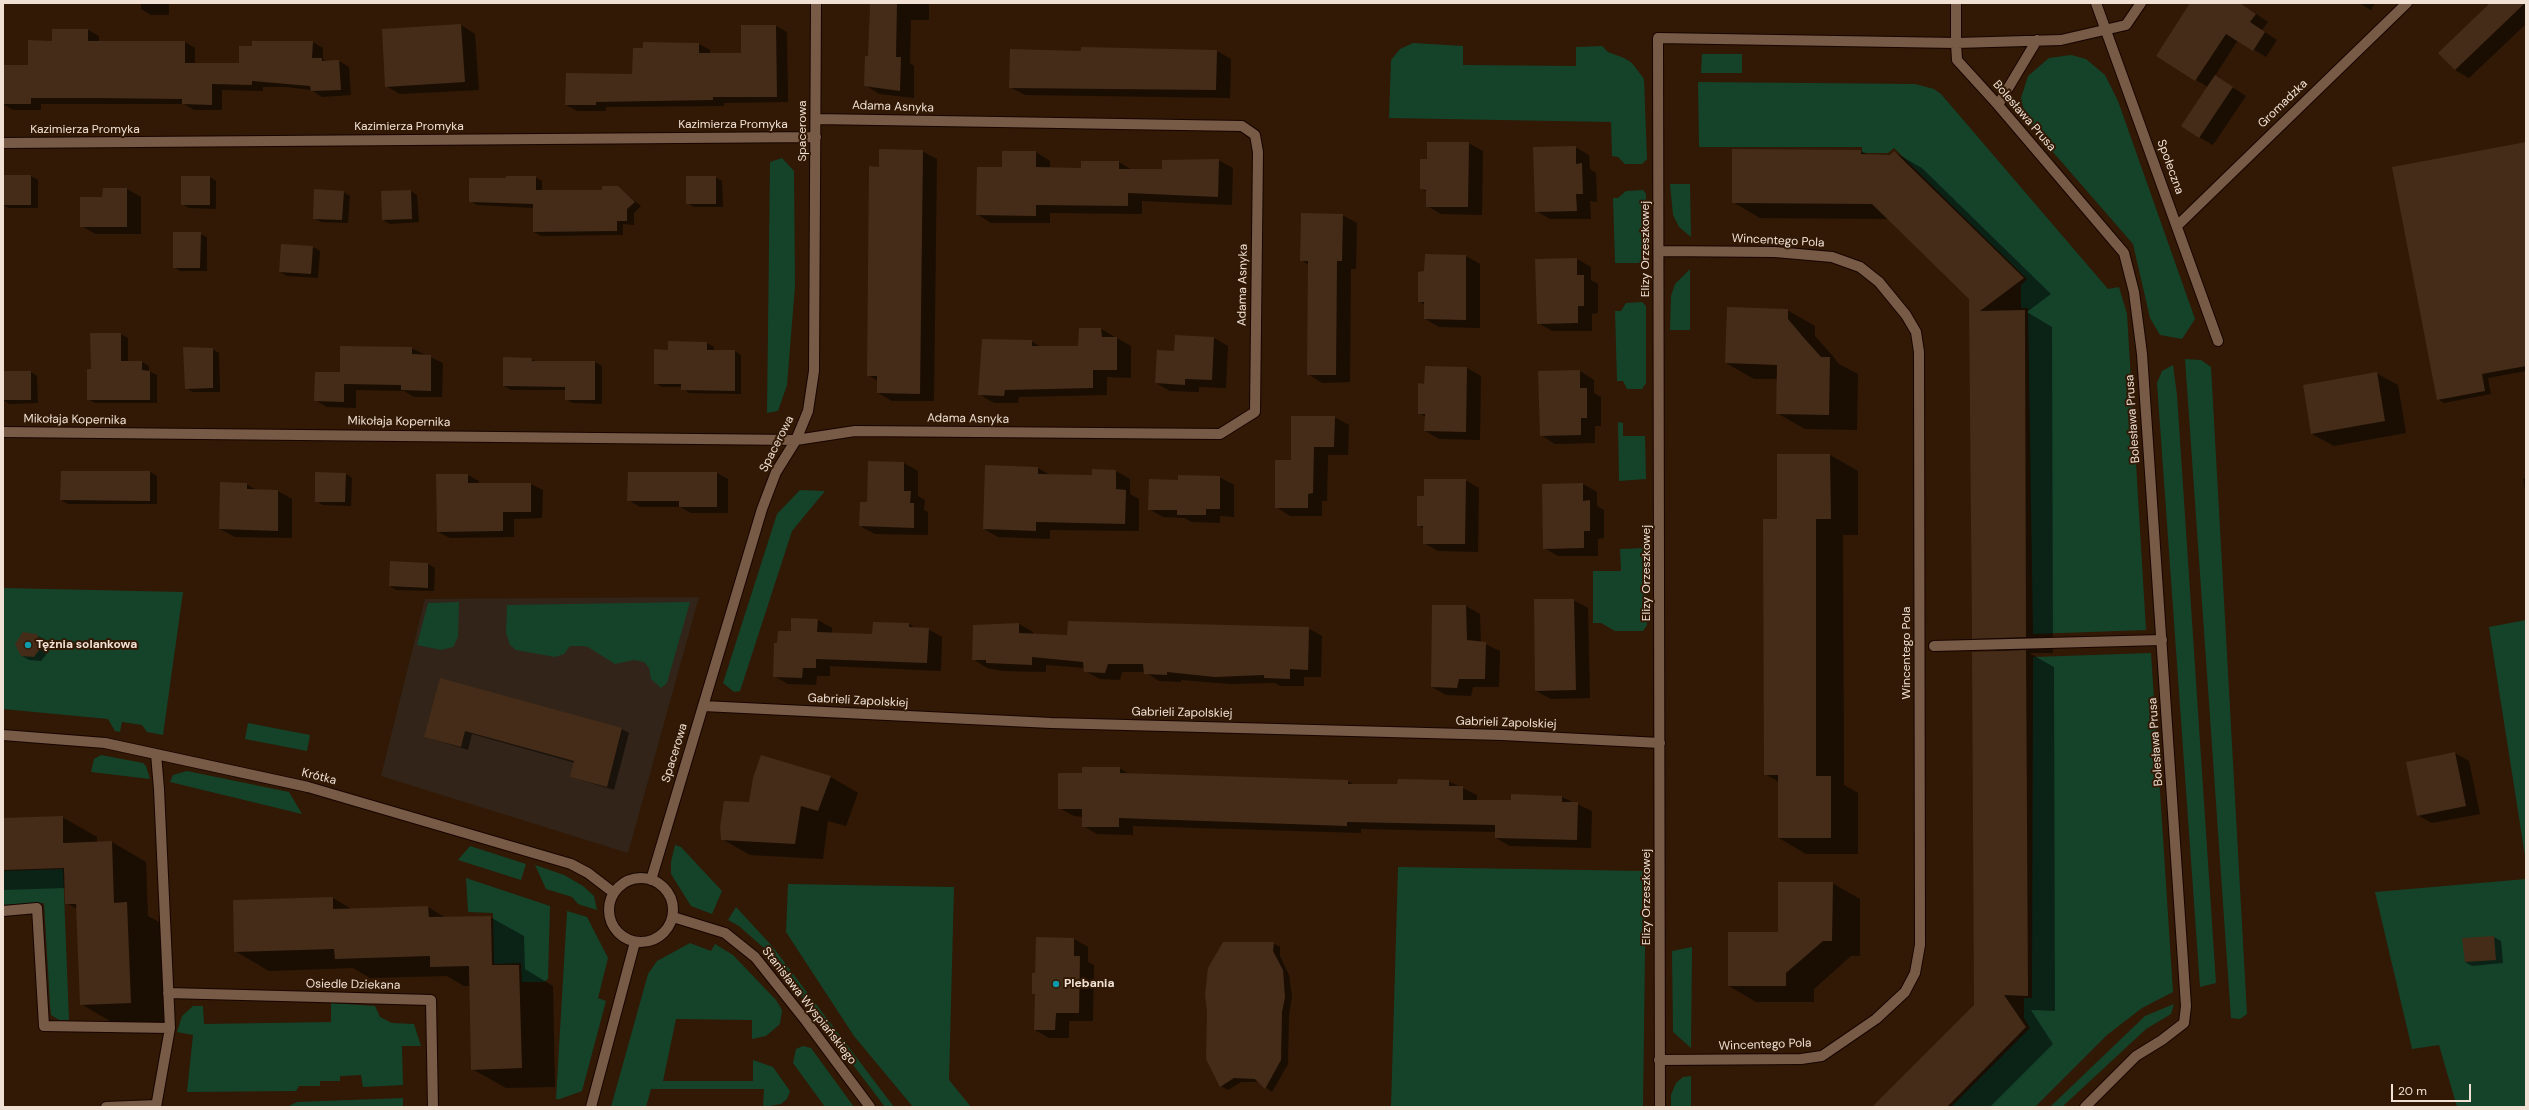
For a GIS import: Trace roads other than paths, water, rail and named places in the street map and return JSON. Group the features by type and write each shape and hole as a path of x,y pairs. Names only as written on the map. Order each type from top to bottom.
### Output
{"street":[{"name":"Spacerowa","path":"651,880 762,509 776,472 796,440 808,411 814,371 816,3"},
{"name":"Bolesława Prusa","path":"1956,3 1956,43 1958,60 2124,253 2134,292 2142,354 2186,995 2184,1023 2162,1040 2136,1056 2085,1107"},
{"name":"Społeczna","path":"2096,3 2178,225 2218,341"},
{"path":"1956,43 2061,40 2126,25 2141,3"},
{"name":"Gromadzka","path":"2178,225 2407,3"},
{"name":"Elizy Orzeszkowej","path":"1660,1107 1658,38 1956,43"},
{"path":"1998,105 2038,40"},
{"name":"Adama Asnyka","path":"796,440 855,431 1220,434 1255,412 1258,152 1255,135 1242,126 816,119"},
{"name":"Kazimierza Promyka","path":"3,143 816,138"},
{"name":"Wincentego Pola","path":"1659,251 1775,252 1832,257 1860,268 1878,282 1906,315 1916,332 1919,352 1920,945 1916,972 1905,992 1876,1019 1822,1056 1801,1059 1659,1060"},
{"name":"Mikołaja Kopernika","path":"3,432 796,440"},
{"path":"1934,646 2162,640"},
{"name":"Gabrieli Zapolskiej","path":"703,706 1051,723 1502,735 1660,743"},
{"name":"Krótka","path":"3,735 85,740 308,787 560,860 584,871 614,893"},
{"path":"106,1107 156,1106 170,1028 159,789 156,754"},
{"path":"630,880 651,880 664,888 669,894 672,901 673,917 665,932 659,937 647,941 635,942 625,938 612,923 610,903 614,893 630,880"},
{"path":"3,911 37,908 44,1026 170,1028"},
{"name":"Stanisława Wyspiańskiego","path":"673,917 725,934 755,957 806,1021 870,1107"},
{"path":"591,1107 635,942"},
{"name":"Osiedle Dziekana","path":"168,993 431,1000 433,1107"}],"place":[{"name":"Tężnia solankowa","path":"28,645"},
{"name":"Plebania","path":"1056,984"}]}
